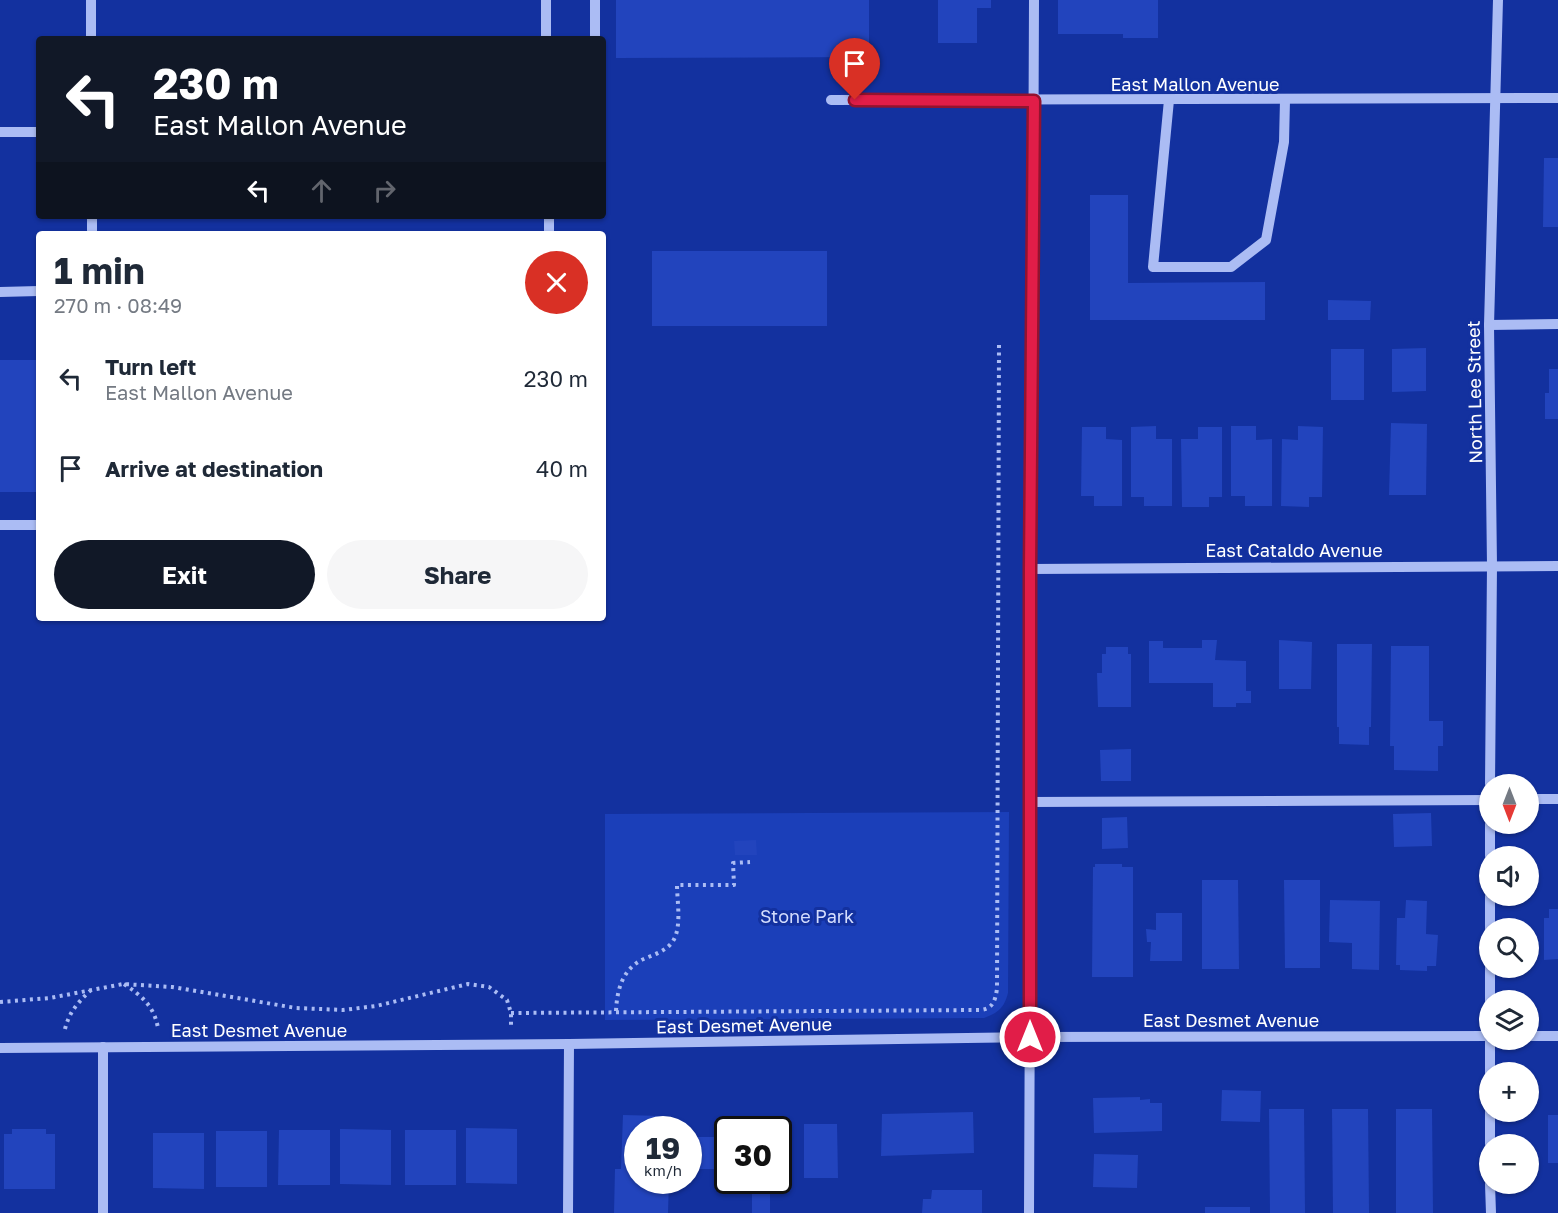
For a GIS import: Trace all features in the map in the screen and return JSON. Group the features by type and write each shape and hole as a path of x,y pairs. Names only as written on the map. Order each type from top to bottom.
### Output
{"street":[{"path":"91,0 91,36"},
{"path":"546,0 546,36"},
{"path":"595,0 595,36"},
{"path":"1029,1213 1034,0"},
{"name":"North Lee Street","path":"1491,774 1492,566 1489,325 1498,0"},
{"name":"East Mallon Avenue","path":"831,100 1558,98"},
{"path":"1169,100 1153,267 1231,267 1266,240 1284,142 1285,100"},
{"path":"0,132 36,132"},
{"path":"0,292 36,291"},
{"path":"1489,325 1558,324"},
{"path":"0,525 36,525"},
{"name":"East Cataldo Avenue","path":"1030,568 1558,566"},
{"path":"1539,799 1558,799"},
{"path":"1030,802 1479,800"},
{"path":"1489,990 1490,906"},
{"name":"East Desmet Avenue","path":"0,1048 511,1045 1030,1037 1479,1036"},
{"path":"1539,1036 1558,1036"},
{"path":"568,1213 570,1044"},
{"path":"103,1047 103,1213"},
{"path":"1489,1050 1490,1134"},
{"path":"1490,1194 1491,1213"}],"path":[{"path":"512,1013 980,1010 993,1005 997,989 999,343"},
{"path":"616,1011 621,982 630,967 662,952 674,940 678,928 677,885 734,885 733,863 750,862"},
{"path":"123,984 144,998 156,1015 162,1047"},
{"path":"0,1002 50,998 123,984 172,987 296,1008 343,1010 376,1006 468,984 489,987 507,1000 512,1013 511,1045"},
{"path":"62,1048 68,1017 91,990"}],"green space":[{"name":"Stone Park","path":"1009,812 1008,993 1005,1003 993,1014 984,1018 605,1020 605,814"}],"building":[{"path":"616,0 869,0 869,57 616,58"},
{"path":"938,0 991,0 991,8 977,8 977,43 938,43"},
{"path":"1058,0 1158,0 1158,38 1123,38 1123,34 1058,34"},
{"path":"1544,158 1558,158 1558,227 1543,227"},
{"path":"1090,195 1128,195 1128,283 1265,282 1265,320 1090,320"},
{"path":"652,251 827,251 827,326 652,326"},
{"path":"1328,300 1371,301 1370,320 1328,320"},
{"path":"1426,348 1426,391 1392,392 1392,349"},
{"path":"1331,349 1364,349 1364,400 1331,400"},
{"path":"0,360 36,360 36,492 0,492"},
{"path":"1549,369 1558,369 1558,419 1545,419 1545,393 1549,393"},
{"path":"1391,423 1427,424 1426,495 1389,495"},
{"path":"1156,426 1156,439 1172,439 1172,506 1144,506 1144,497 1131,497 1131,427"},
{"path":"1231,426 1256,426 1256,440 1272,439 1272,506 1245,506 1245,496 1231,496"},
{"path":"1298,426 1323,427 1322,497 1309,497 1309,507 1281,506 1282,439 1298,440"},
{"path":"1082,427 1106,427 1106,439 1122,440 1122,506 1094,506 1094,496 1081,496"},
{"path":"1198,427 1222,427 1222,497 1209,497 1209,507 1182,507 1181,439 1198,439"},
{"path":"1202,640 1217,640 1215,660 1246,661 1246,691 1251,691 1251,703 1236,703 1236,707 1213,707 1213,683 1149,683 1149,641 1163,641 1163,648 1202,648"},
{"path":"1279,640 1312,642 1311,689 1279,689"},
{"path":"1337,644 1372,644 1369,745 1339,744"},
{"path":"1391,646 1429,646 1429,721 1443,721 1443,746 1438,746 1438,771 1394,770 1394,746 1390,746"},
{"path":"1106,647 1128,647 1128,654 1131,654 1131,707 1098,707 1097,673 1102,673 1102,654 1106,654"},
{"path":"1131,749 1131,781 1101,781 1100,750"},
{"path":"1431,813 1432,846 1394,847 1393,814"},
{"path":"1127,817 1128,848 1102,849 1102,818"},
{"path":"756,840 757,855 735,855 734,841"},
{"path":"1095,864 1122,864 1122,867 1133,867 1133,977 1092,977 1093,867"},
{"path":"1202,880 1238,880 1239,969 1202,969"},
{"path":"1284,880 1320,880 1320,968 1285,968"},
{"path":"1330,900 1380,901 1379,970 1352,969 1352,943 1329,942"},
{"path":"1406,900 1427,901 1426,934 1438,935 1436,966 1427,966 1427,971 1400,970 1400,965 1396,965 1397,918 1405,918"},
{"path":"1549,909 1558,909 1558,959 1544,960 1544,918 1549,918"},
{"path":"1156,913 1182,913 1182,961 1150,961 1151,942 1147,942 1146,929 1156,930"},
{"path":"1222,1090 1261,1091 1260,1122 1221,1121"},
{"path":"1140,1097 1140,1100 1150,1099 1150,1103 1162,1103 1162,1131 1094,1133 1093,1098"},
{"path":"1269,1109 1304,1109 1305,1213 1270,1213"},
{"path":"1332,1109 1368,1109 1369,1213 1333,1213"},
{"path":"1396,1109 1432,1109 1433,1213 1396,1213"},
{"path":"973,1112 974,1153 881,1156 882,1114"},
{"path":"623,1115 662,1116 624,1116 624,1194 669,1194 668,1213 614,1213 615,1169 621,1169"},
{"path":"1548,1115 1558,1115 1558,1163 1548,1163"},
{"path":"804,1124 837,1124 838,1178 804,1178"},
{"path":"466,1128 517,1129 517,1184 466,1183"},
{"path":"12,1129 46,1129 46,1134 55,1134 55,1189 4,1189 4,1134 12,1134"},
{"path":"340,1129 391,1130 391,1185 340,1184"},
{"path":"279,1130 330,1130 330,1185 278,1185"},
{"path":"405,1130 456,1130 456,1185 405,1185"},
{"path":"216,1131 267,1131 267,1187 216,1187"},
{"path":"153,1133 204,1133 204,1189 153,1188"},
{"path":"702,1137 714,1137 714,1169 702,1169"},
{"path":"1094,1154 1138,1155 1137,1188 1093,1187"},
{"path":"932,1190 982,1190 982,1213 922,1213 923,1199 931,1199"},
{"path":"752,1194 770,1194 770,1213 752,1213"},
{"path":"1205,1207 1250,1207 1250,1213 1205,1213"}],"route":[{"path":"855,100 1034,101 1030,568 1030,1037"}]}
